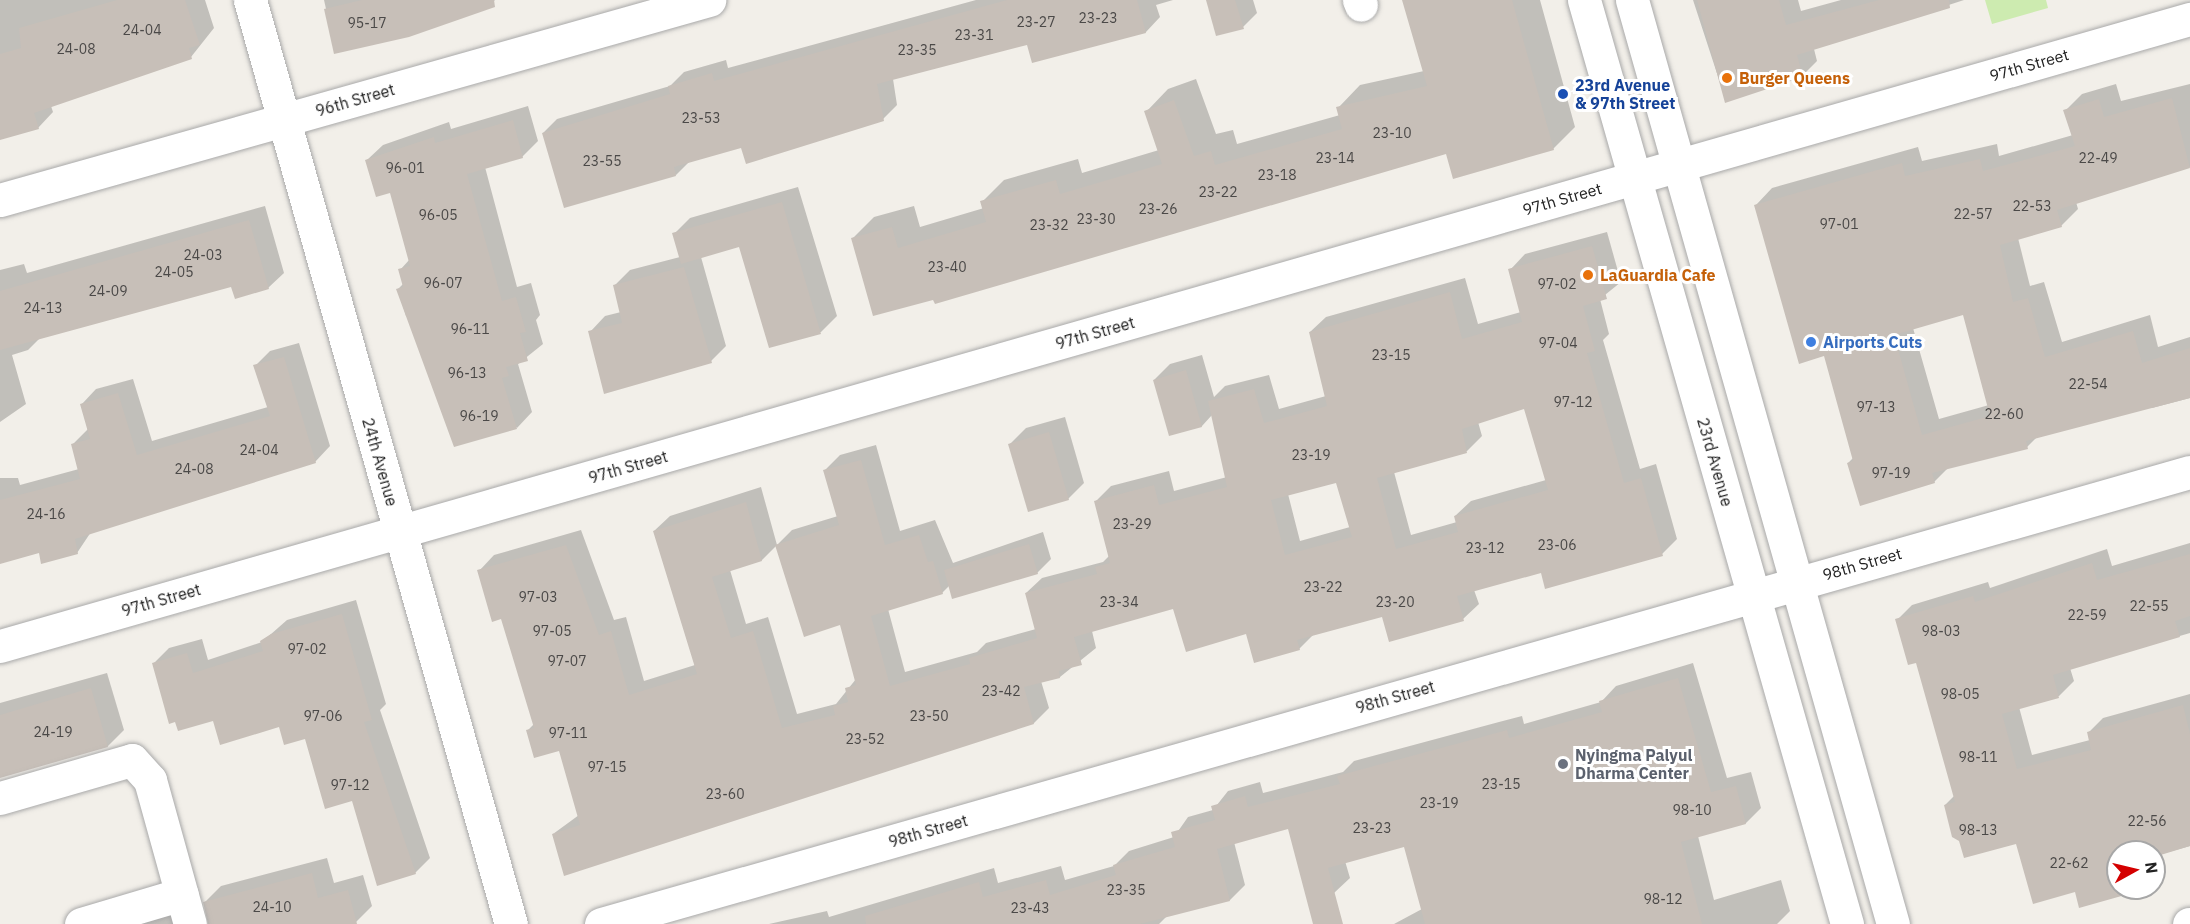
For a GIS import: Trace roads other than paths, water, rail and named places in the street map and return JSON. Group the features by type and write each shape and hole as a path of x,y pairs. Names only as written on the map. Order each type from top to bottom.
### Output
{"street":[{"name":"24th Avenue","path":"250,0 511,924"},
{"name":"96th Street","path":"0,200 710,0"},
{"name":"23rd Avenue","path":"1584,0 1847,924"},
{"path":"1632,0 1893,924"},
{"name":"97th Street","path":"0,646 2190,19"},
{"name":"98th Street","path":"601,924 1796,582 2190,472"},
{"path":"0,798 132,760 150,780 186,909 81,924"}],"place":[{"name":"Burger Queens","path":"1727,78"},
{"name":"23rd Avenue & 97th Street","path":"1563,94"},
{"name":"LaGuardia Cafe","path":"1588,275"},
{"name":"Airports Cuts","path":"1811,342"},
{"name":"Nyingma Palyul Dharma Center","path":"1563,764"}]}
